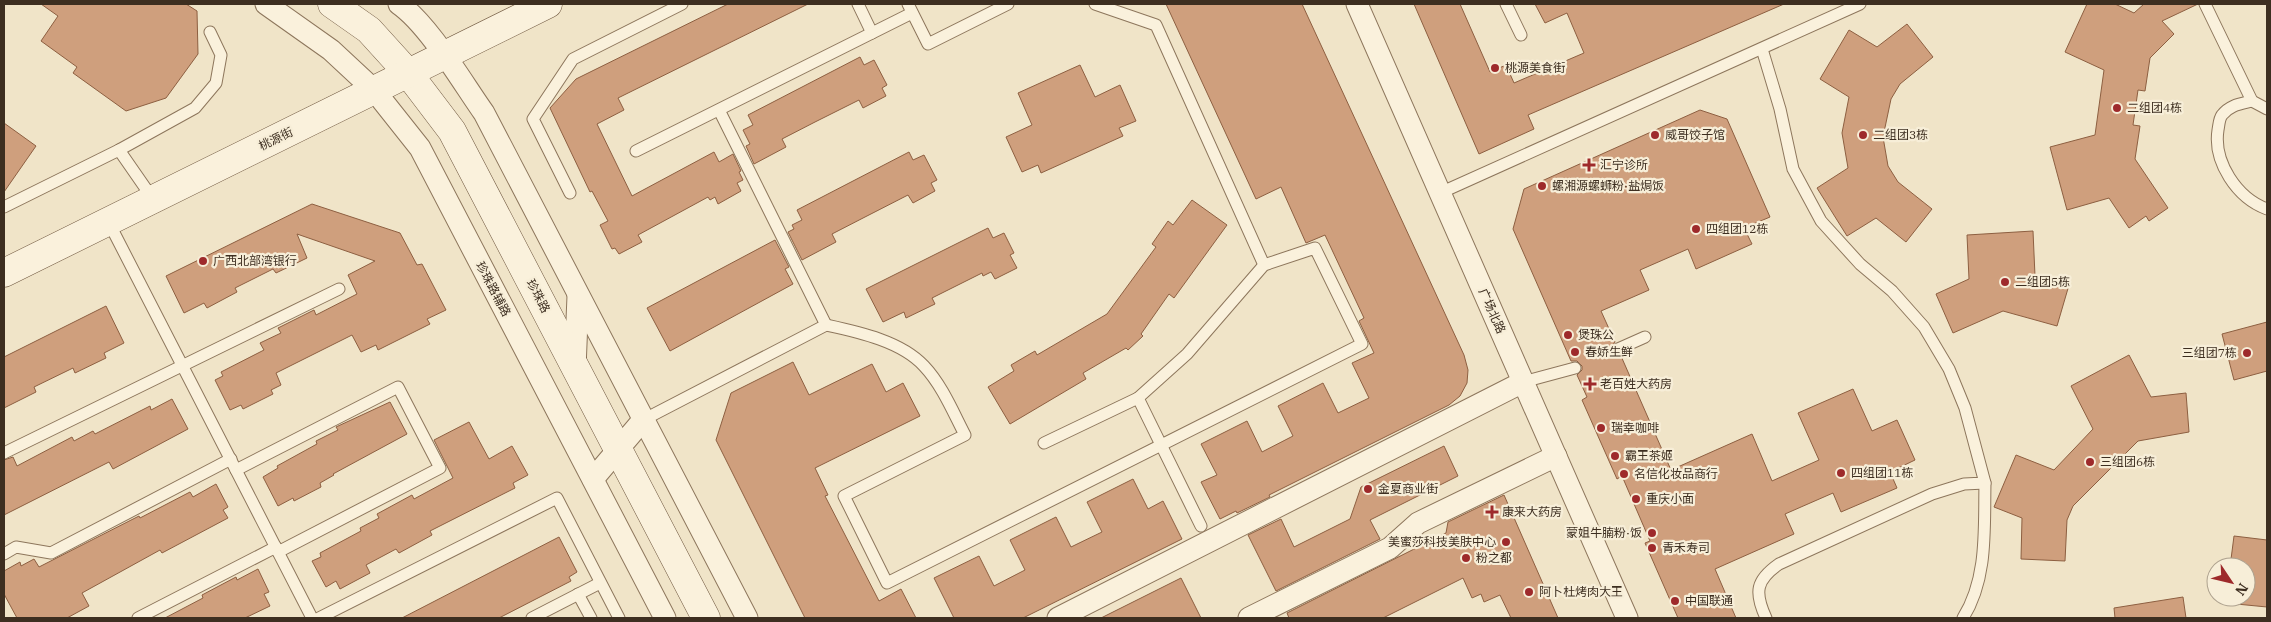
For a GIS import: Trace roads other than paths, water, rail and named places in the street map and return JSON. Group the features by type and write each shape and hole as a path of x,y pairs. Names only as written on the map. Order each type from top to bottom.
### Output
{"street":[{"name":"珍珠路辅路","path":"266,4 331,50 374,90 420,148 665,618"},
{"name":"珍珠路","path":"332,4 369,30 408,73 452,131 706,618"},
{"path":"399,4 407,10 444,55 484,113 747,618"},
{"name":"桃源街","path":"4,273 548,4"},
{"name":"广场北路","path":"1357,4 1627,618"},
{"path":"575,368 578,295"},
{"path":"1058,618 1523,382"},
{"path":"593,479 643,420"},
{"path":"1249,618 1390,548 1418,523 1556,456"}],"lane":[{"path":"570,193 533,119 573,59 682,4"},
{"path":"858,4 872,33"},
{"path":"636,151 872,33 910,8 928,44 1008,4"},
{"path":"1095,4 1156,25 1264,265"},
{"path":"1506,4 1521,35"},
{"path":"1440,193 1762,50 1860,4"},
{"path":"2205,4 2252,101 2267,109"},
{"path":"4,207 119,150 195,108 216,83 221,55 210,32"},
{"path":"1762,50 1780,109 1793,169 1821,221 1860,264 1892,291 1924,327 1949,369 1965,408 1985,483 1984,557 1972,604 1963,618"},
{"path":"2252,101 2232,106 2220,117 2216,140 2223,167 2238,190 2258,206 2267,209"},
{"path":"719,110 826,325"},
{"path":"119,150 153,200"},
{"path":"108,221 312,618"},
{"path":"643,420 826,325 870,335 902,350 924,365 949,403 965,435 844,496 886,583 1362,344 1315,248 1264,265 1187,354 1138,398 1044,443"},
{"path":"4,453 339,289"},
{"path":"1618,349 1645,337"},
{"path":"1523,382 1575,368"},
{"path":"138,618 440,468 398,387 236,470"},
{"path":"1138,398 1201,526"},
{"path":"4,554 16,547 51,553 231,459"},
{"path":"1766,618 1760,606 1758,590 1764,575 1779,564 1932,494 1964,484 1985,483"},
{"path":"319,618 557,498 619,618"},
{"path":"532,618 600,583"},
{"path":"578,594 591,618"}],"place":[{"name":"桃源美食街","path":"1495,68"},
{"name":"二组团4栋","path":"2117,108"},
{"name":"威哥饺子馆","path":"1655,135"},
{"name":"二组团3栋","path":"1863,135"},
{"name":"汇宁诊所","path":"1589,165"},
{"name":"螺湘源螺蛳粉·盐焗饭","path":"1542,186"},
{"name":"四组团12栋","path":"1696,229"},
{"name":"广西北部湾银行","path":"203,261"},
{"name":"二组团5栋","path":"2005,282"},
{"name":"煲珠公","path":"1568,335"},
{"name":"春娇生鲜","path":"1575,352"},
{"name":"三组团7栋","path":"2247,353"},
{"name":"老百姓大药房","path":"1590,384"},
{"name":"瑞幸咖啡","path":"1601,428"},
{"name":"霸王茶姬","path":"1615,456"},
{"name":"三组团6栋","path":"2090,462"},
{"name":"四组团11栋","path":"1841,473"},
{"name":"名信化妆品商行","path":"1624,474"},
{"name":"金夏商业街","path":"1368,489"},
{"name":"重庆小面","path":"1636,499"},
{"name":"康来大药房","path":"1492,512"},
{"name":"蒙姐牛腩粉·饭","path":"1652,533"},
{"name":"美蜜莎科技美肤中心","path":"1506,542"},
{"name":"青禾寿司","path":"1652,548"},
{"name":"粉之都","path":"1466,558"},
{"name":"阿卜杜烤肉大王","path":"1529,592"},
{"name":"中国联通","path":"1675,601"}]}
